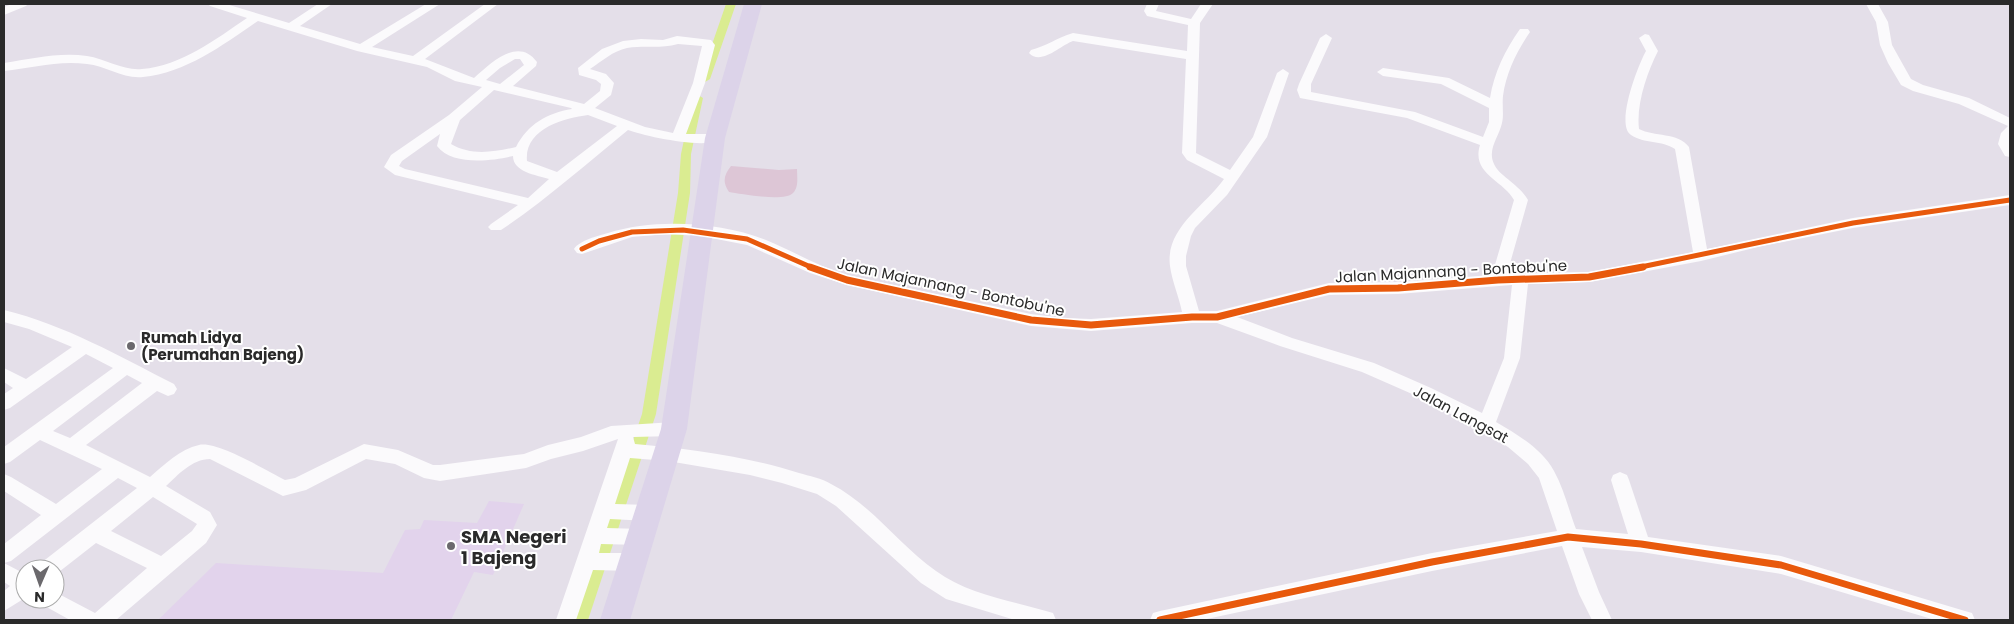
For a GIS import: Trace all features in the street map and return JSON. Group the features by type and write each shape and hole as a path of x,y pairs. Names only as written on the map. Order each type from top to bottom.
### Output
{"highway":[{"path":"615,620 627,562 640,513 667,430 710,139 753,4"}],"street":[{"path":"4,11 22,4"},
{"path":"214,4 361,48 440,67 455,76 490,86 590,110 626,125 681,138 710,139"},
{"path":"292,26 326,4"},
{"path":"361,48 434,4"},
{"path":"416,60 492,4"},
{"path":"1152,4 1151,13 1194,23"},
{"path":"1207,4 1194,23 1190,153 1192,157 1232,177"},
{"path":"1872,4 1882,22 1886,45 1894,63 1906,82 1918,88 1964,101 2010,122"},
{"path":"4,66 86,60 142,73 192,58 258,16"},
{"path":"1498,280 1521,200 1514,188 1490,171 1486,164 1486,143 1495,124 1496,106 1502,76 1509,57 1524,32"},
{"path":"1035,53 1045,52 1060,41 1073,36 1096,42 1194,56"},
{"path":"1326,38 1305,84 1305,95 1410,115 1486,143"},
{"path":"1645,38 1652,51 1647,60 1636,99 1632,128 1633,131 1641,135 1676,143 1682,147 1701,256"},
{"path":"559,178 523,165 519,158 520,150 532,131 547,120 590,110 606,92 608,83 601,77 584,72 584,68 617,46 634,43 662,44 678,40 707,42 709,45 699,83 681,138"},
{"path":"1383,72 1444,82 1496,106"},
{"path":"1192,317 1178,266 1178,256 1183,236 1190,225 1222,192 1263,130 1284,73"},
{"path":"490,86 454,118 396,158 391,166 393,169 530,203"},
{"path":"454,118 444,141 444,146 449,150 486,157 520,150"},
{"path":"496,227 530,203 626,125"},
{"path":"2010,130 2005,137 2005,146 2010,153"},
{"name":"Jalan Majannang - Bontobu'ne","path":"582,249 618,234 638,230 698,230 752,241 833,277 1041,321 1091,325 1192,317 1218,318 1238,310 1329,289 1398,288 1498,280 1589,277 1701,256 1758,242 1853,223 2010,200"},
{"path":"1990,202 2010,208"},
{"path":"1486,425 1512,358 1521,279"},
{"path":"4,316 18,319 85,346 161,386 72,446"},
{"name":"Jalan Langsat","path":"1218,318 1376,370 1511,439 1543,466 1589,594 1602,620"},
{"path":"4,403 85,346"},
{"path":"4,457 126,368"},
{"path":"4,374 26,387"},
{"path":"61,559 182,461 192,454 205,450 283,488 299,485 364,451 394,455 431,472 440,473 526,461 548,452 583,444 611,433 633,430 667,430"},
{"path":"566,620 598,536 633,430"},
{"path":"38,432 72,446 152,486 203,518 207,526 199,538 163,566 101,620"},
{"path":"627,450 660,453 750,468 823,488 843,500 928,577 952,593 1046,620"},
{"path":"4,555 117,468"},
{"path":"1620,480 1641,544"},
{"path":"4,482 57,515"},
{"path":"605,511 640,513"},
{"path":"95,533 163,566"},
{"path":"598,536 634,536"},
{"path":"1160,620 1432,562 1568,537 1641,544 1781,564 1966,620"},
{"path":"589,561 627,562"},
{"path":"4,572 15,579"},
{"path":"4,602 15,594"},
{"path":"65,607 89,620"}],"shaded area":[{"path":"731,166 779,170 797,169 796,188 788,196 781,197 762,197 729,192 725,185 725,179"},
{"name":"SMA Negeri 1 Bajeng","path":"489,501 524,504 493,575 474,572 451,620 158,620 216,563 383,573 405,530 420,529 424,520 477,523"}],"waterway":[{"path":"705,79 731,4"},
{"path":"580,620 649,414 684,193 686,154 698,98"}],"cycle path":[{"path":"582,249 599,241 632,232 666,229 701,231 758,243 815,269 847,280 1031,320 1091,325 1192,317 1217,317 1329,289 1398,288 1498,280 1589,277 1701,256 1758,242 1853,223 2010,200"},
{"path":"1160,620 1432,562 1568,537 1641,544 1781,565 1965,620"}],"place":[{"name":"Rumah Lidya (Perumahan Bajeng)","path":"131,346"},
{"name":"SMA Negeri 1 Bajeng","path":"451,546"}]}
